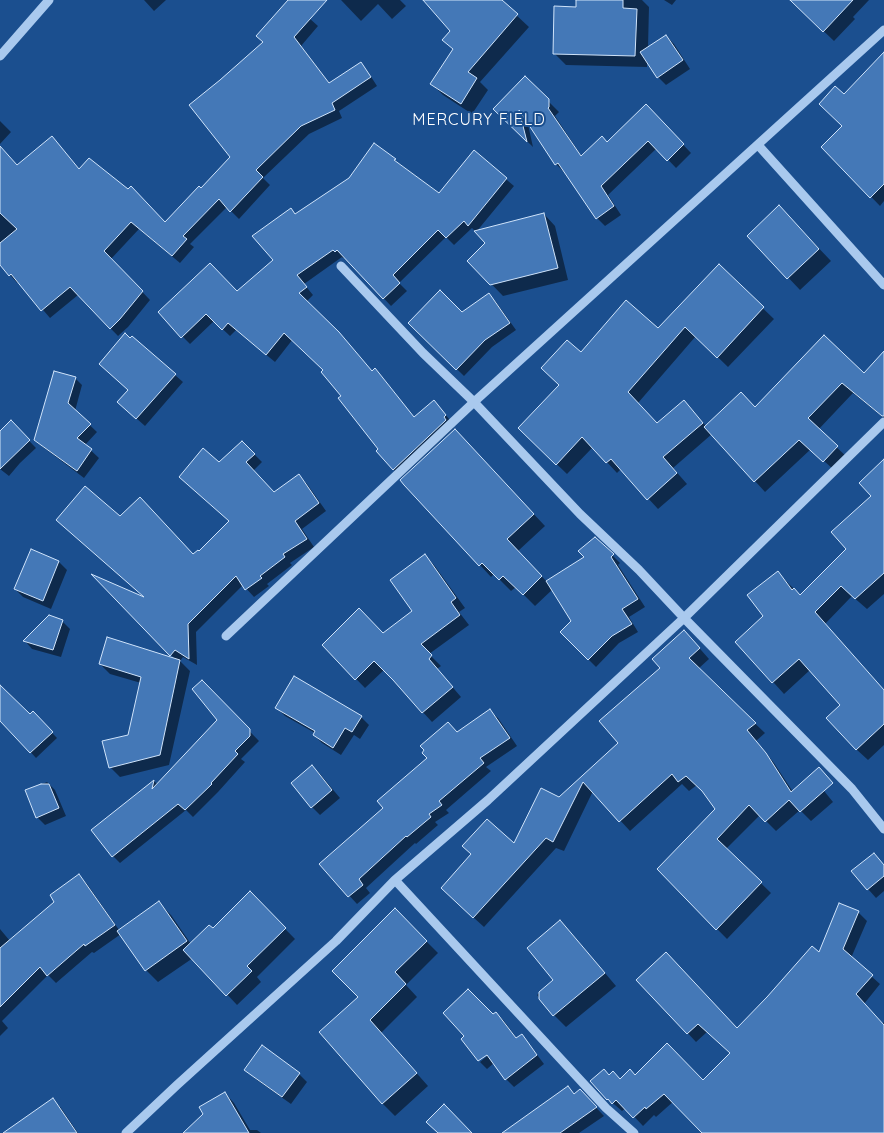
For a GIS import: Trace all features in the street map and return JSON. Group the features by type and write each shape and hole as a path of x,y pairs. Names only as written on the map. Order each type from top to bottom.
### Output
{"street":[{"path":"0,56 49,0"},
{"path":"226,636 474,402 884,30"},
{"path":"758,145 884,284"},
{"path":"341,266 580,514 639,570 852,789 884,829"},
{"path":"126,1133 336,941 395,880 488,800 684,618 884,422"},
{"path":"395,880 606,1108 634,1133"}],"building":[{"path":"288,0 327,0 294,37 329,83 361,62 371,77 332,103 335,110 301,126 256,170 263,177 230,212 219,199 183,236 187,239 172,256 131,222 104,251 143,291 110,329 70,287 41,311 11,274 9,276 0,265 0,243 17,229 0,213 0,146 17,165 52,136 79,169 89,158 128,189 131,186 165,222 230,157 189,105 263,42 256,36"},
{"path":"423,0 502,0 518,14 468,72 477,78 461,104 430,84 453,49 442,40 450,31"},
{"path":"576,0 623,0 623,8 637,9 635,56 553,54 554,6 576,7"},
{"path":"790,0 853,0 823,32"},
{"path":"666,35 683,60 657,78 640,52"},
{"path":"884,52 884,184 870,198 821,147 842,126 819,104 835,86 844,94"},
{"path":"525,76 549,99 548,108 581,156 602,136 607,142 646,104 684,144 667,161 648,141 601,186 614,206 596,219 558,163 555,165 519,110 527,142 493,109"},
{"path":"374,143 439,193 474,150 507,178 468,226 464,221 446,238 438,230 393,275 400,283 383,299 337,250 335,252 333,250 297,275 307,287 299,293 339,332 372,371 375,368 414,417 434,400 446,415 444,417 446,420 393,470 376,451 378,449 338,398 341,396 321,372 323,370 284,333 266,355 228,323 222,330 206,314 181,338 158,312 210,263 237,291 273,260 252,236 291,208 295,214 349,178"},
{"path":"779,205 819,249 787,279 747,236"},
{"path":"544,213 558,268 490,285 467,261 485,243 474,231"},
{"path":"719,264 764,307 717,358 685,327 628,392 657,423 684,400 703,423 663,457 677,473 647,500 611,459 606,463 582,437 556,465 518,428 559,385 541,368 567,340 581,352 626,300 658,328"},
{"path":"440,290 462,312 489,293 510,323 485,340 456,370 408,323"},
{"path":"125,333 130,338 132,336 176,374 136,419 117,402 128,390 99,364"},
{"path":"824,335 864,373 884,351 884,416 842,383 808,418 838,446 823,462 799,440 754,482 704,427 741,392 755,407"},
{"path":"54,371 76,377 68,403 91,424 77,438 92,449 77,471 34,440"},
{"path":"11,420 30,440 0,469 0,431"},
{"path":"455,429 534,514 507,539 542,576 523,595 503,576 499,580 482,563 479,566 400,480"},
{"path":"242,441 255,454 246,462 274,492 299,474 319,503 295,521 307,539 283,554 285,557 260,576 262,578 245,590 236,576 188,624 189,659 175,650 170,656 91,574 144,597 56,520 85,486 120,516 140,497 193,554 199,551 229,521 179,477 203,448 219,462"},
{"path":"884,459 884,573 855,599 841,586 815,612 884,690 884,724 856,750 826,718 840,705 799,659 772,683 735,642 763,616 747,595 778,571 792,590 794,588 800,595 846,549 831,532 871,496 859,483"},
{"path":"595,537 614,554 611,557 638,599 622,609 632,624 612,636 588,660 560,632 571,621 546,581 584,557 578,551"},
{"path":"31,549 59,561 43,601 14,589"},
{"path":"425,554 456,598 451,602 460,615 421,644 432,655 429,659 453,687 422,713 374,661 355,680 322,645 359,608 383,633 412,611 390,580"},
{"path":"49,615 63,620 53,650 23,641"},
{"path":"684,630 700,648 689,658 756,723 747,730 766,753 791,792 819,767 833,783 800,812 789,800 765,822 749,805 717,839 762,882 716,930 657,869 715,809 702,791 686,776 678,782 672,774 619,822 583,782 553,842 546,838 473,918 441,888 471,854 462,846 487,819 514,843 541,788 559,797 618,743 599,721 660,668 652,659"},
{"path":"107,637 180,660 160,755 109,768 102,741 128,735 141,677 99,664"},
{"path":"294,676 362,716 352,732 345,728 333,748 313,735 315,731 275,708"},
{"path":"202,680 250,729 250,736 235,751 238,754 212,784 185,810 178,804 112,857 91,830 154,780 152,789 217,720 192,689"},
{"path":"0,685 30,714 33,711 53,732 30,753 0,721"},
{"path":"490,709 510,738 480,758 484,763 439,801 442,805 429,814 431,817 406,836 359,879 363,885 348,897 319,864 383,808 377,801 427,758 422,753 424,750 420,746 448,722 457,732"},
{"path":"312,765 332,790 311,808 291,783"},
{"path":"41,784 49,784 59,808 36,818 25,790"},
{"path":"874,853 884,865 884,876 867,890 851,871"},
{"path":"79,874 115,925 85,946 84,944 47,976 40,967 0,1007 0,948 54,902 50,895"},
{"path":"250,891 286,928 247,966 252,971 226,996 183,950 209,925 213,928"},
{"path":"159,901 187,941 145,971 117,931"},
{"path":"839,903 859,911 843,949 873,975 856,994 884,1025 884,1133 702,1133 664,1094 633,1118 616,1100 612,1104 607,1100 590,1081 604,1069 609,1075 613,1071 620,1079 630,1069 635,1075 667,1043 703,1080 730,1053 698,1024 687,1034 636,980 666,952 737,1028 812,946 819,952"},
{"path":"395,908 427,941 395,972 406,984 370,1020 417,1073 382,1104 319,1032 358,997 332,971"},
{"path":"560,920 605,973 553,1016 539,999 539,992 553,980 527,948"},
{"path":"468,989 493,1014 496,1012 516,1038 522,1034 537,1055 505,1080 487,1055 478,1061 461,1039 464,1036 443,1013"},
{"path":"262,1045 300,1073 282,1097 244,1070"},
{"path":"568,1086 574,1094 580,1089 597,1107 560,1133 502,1133"},
{"path":"225,1092 249,1133 183,1133 203,1114 199,1107"},
{"path":"53,1098 77,1133 3,1133"},
{"path":"444,1104 472,1133 438,1133 426,1122"}],"district":[{"name":"MERCURY FIELD","path":"479,120"}]}
